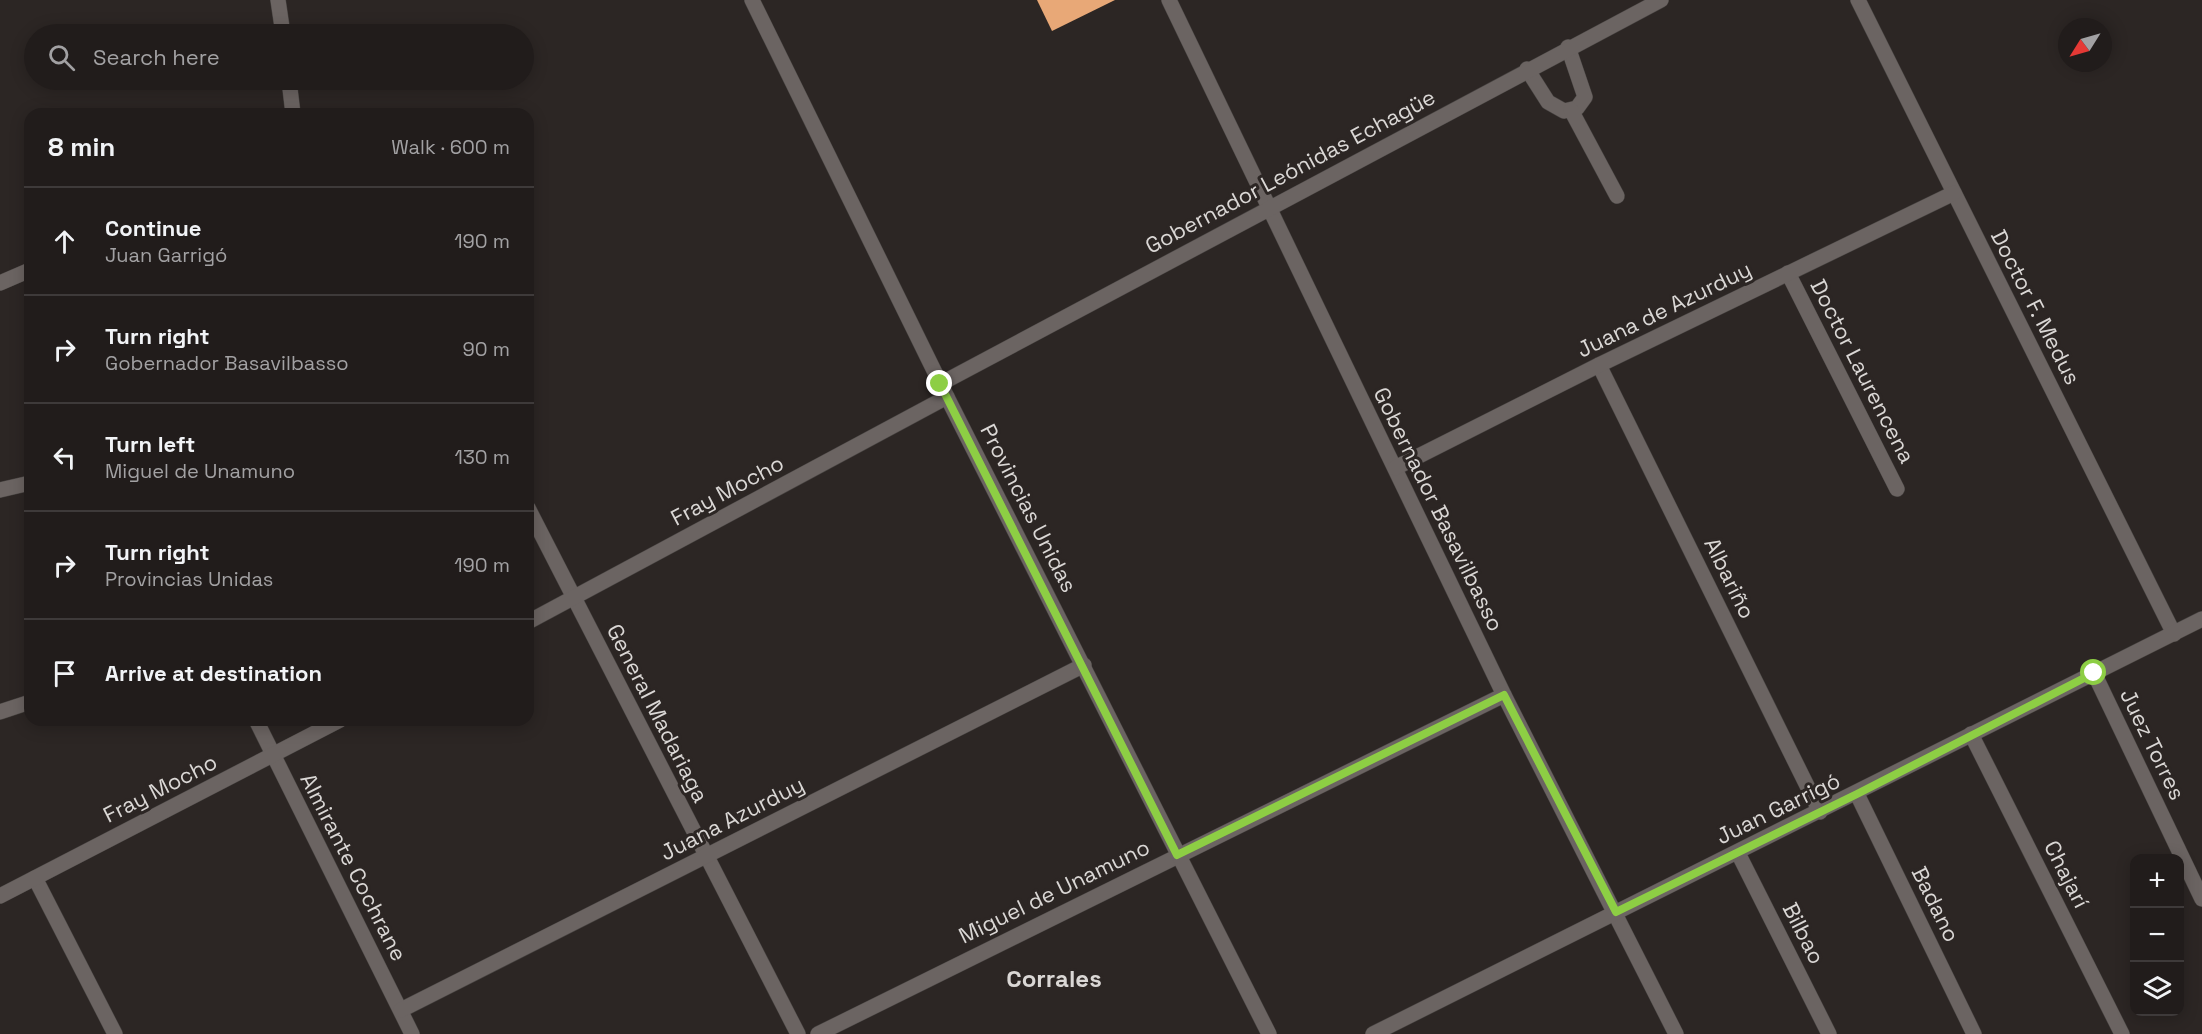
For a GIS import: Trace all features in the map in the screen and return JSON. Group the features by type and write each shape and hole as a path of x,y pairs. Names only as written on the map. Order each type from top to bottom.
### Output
{"street":[{"path":"278,0 282,24"},
{"name":"Provincias Unidas","path":"752,0 944,390 1269,1034"},
{"name":"Gobernador Basavilbasso","path":"1169,0 1504,695 1676,1034"},
{"name":"Gobernador Leónidas Echagüe","path":"944,390 1269,208 1568,47 1661,0"},
{"name":"Doctor F. Medus","path":"1858,0 2174,634"},
{"path":"1527,69 1548,102 1563,111 1577,108 1586,97 1568,47"},
{"path":"290,90 292,108"},
{"path":"1571,110 1617,196"},
{"name":"Juana de Azurduy","path":"1395,468 1599,365 1954,193"},
{"path":"0,283 24,273"},
{"name":"Doctor Laurencena","path":"1788,273 1898,489"},
{"name":"Albariño","path":"1599,365 1820,812"},
{"name":"Fray Mocho","path":"534,618 944,390"},
{"path":"0,490 24,484"},
{"name":"General Madariaga","path":"534,519 705,857 798,1034"},
{"name":"Juan Garrigó","path":"1373,1034 1857,794 1971,734 2202,619"},
{"name":"Juana Azurduy","path":"401,1010 1084,665"},
{"name":"Juez Torres","path":"2094,673 2202,899"},
{"name":"Miguel de Unamuno","path":"818,1034 1504,695"},
{"path":"0,712 24,704"},
{"name":"Almirante Cochrane","path":"259,726 412,1034"},
{"name":"Fray Mocho","path":"0,896 329,726"},
{"name":"Chajarí","path":"1971,734 2122,1034"},
{"name":"Badano","path":"1857,794 1974,1034"},
{"name":"Bilbao","path":"1738,853 1829,1034"},
{"path":"35,878 115,1034"}],"building":[{"path":"1037,0 1115,0 1052,31"}],"district":[{"name":"Corrales","path":"1054,979"}],"route":[{"path":"940,384 1084,665 1177,855 1504,695 1616,912 1857,794 2094,673"}]}
